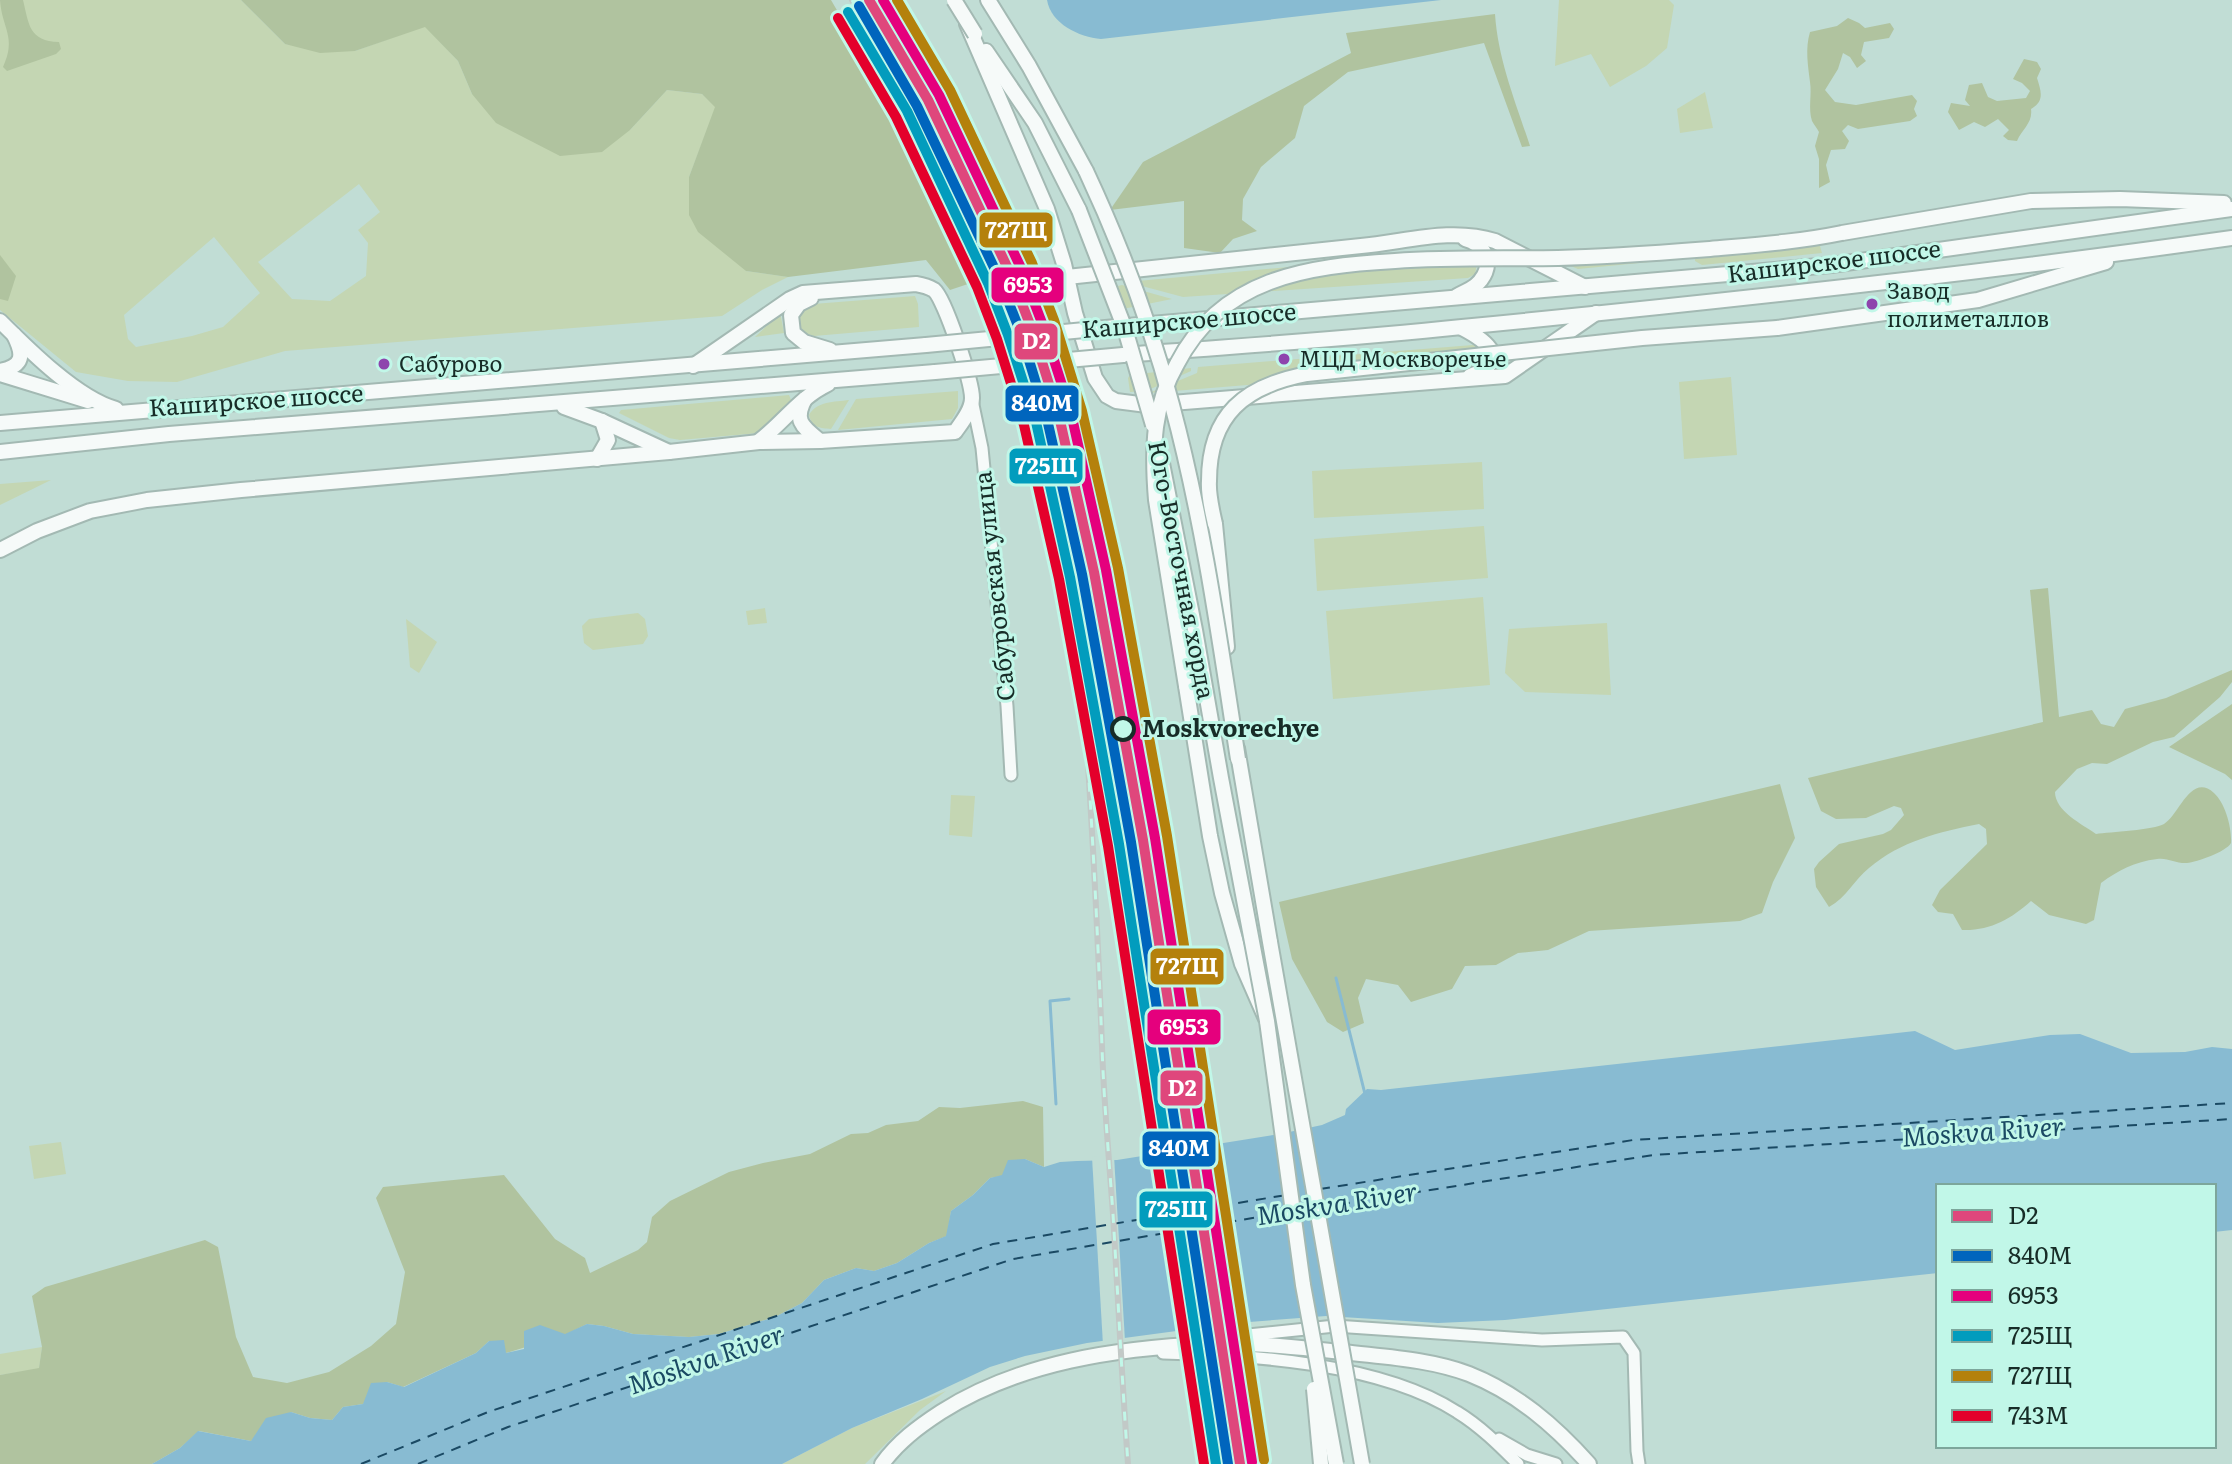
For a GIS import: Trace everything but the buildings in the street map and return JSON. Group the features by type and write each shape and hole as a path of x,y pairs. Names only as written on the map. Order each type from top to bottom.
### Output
{"main road":[{"path":"955,0 1047,209 1095,378 1107,396 1124,403 1147,405 1505,376 1597,313"},
{"name":"Юго-Восточная хорда","path":"955,0 1035,123 1060,171 1097,253 1135,359 1170,496 1267,1021 1303,1285 1336,1464"},
{"name":"Юго-Восточная хорда","path":"988,0 1029,66 1086,171 1150,332 1173,409 1189,474 1220,643 1362,1464"},
{"path":"1267,1021 1242,964 1212,848 1164,556 1154,475 1156,426 1165,389 1182,354 1211,318 1233,300 1267,282 1328,266 1424,259 1627,256 1786,243 2009,204 2075,199 2232,206"},
{"name":"Каширское шоссе","path":"0,423 693,366 1831,265 2232,206"},
{"path":"1067,277 1468,235 1495,241 1585,287"},
{"path":"1441,236 1469,239 1486,254 1486,268 1476,285 1454,298"},
{"name":"Каширское шоссе","path":"0,452 183,433 1461,328 1869,285 2232,238"},
{"path":"1238,759 1215,524 1208,485 1210,460 1219,428 1233,408 1254,391 1278,380 1307,374 1642,338 1777,328 1978,300 2140,251"},
{"path":"0,550 37,531 90,511 147,500 759,442 955,432 966,416 972,399 951,323 941,299 932,289 916,284 803,293 693,366"},
{"path":"823,292 799,304 791,315 793,333 804,342 842,353"},
{"path":"0,321 66,380 104,406"},
{"path":"1461,328 1485,341 1491,348 1492,358 1481,372 1462,379"},
{"path":"0,372 20,360 20,347 14,335"},
{"path":"0,372 124,411"},
{"path":"759,442 809,394 838,379"},
{"path":"809,394 800,408 800,419 820,441"},
{"path":"556,404 669,452"},
{"path":"597,459 608,440 602,421"},
{"path":"1303,1285 1321,1464"},
{"path":"882,1464 899,1443 962,1399 1032,1369 1126,1351 1211,1344 1290,1347 1388,1357 1438,1365 1468,1374 1520,1401 1564,1437 1589,1464"},
{"path":"1564,1437 1580,1464"}],"street":[{"name":"Сабуровская улица","path":"972,399 982,448 1011,775"},
{"path":"1126,1351 1164,1344 1335,1326 1542,1340 1623,1337 1634,1353 1639,1464"},
{"path":"1126,1351 1218,1354 1287,1361 1361,1374 1417,1391 1527,1455 1556,1464"},
{"path":"1481,1429 1518,1464"},
{"path":"1626,1464 1637,1441"}],"green space":[{"path":"0,0 241,0 285,44 355,51 425,26 458,61 472,94 630,130 667,90 702,94 716,107 689,177 746,271 788,277 722,316 285,351 177,382 128,381 76,372 0,310","holes":["359,184 380,212 358,230 368,243 366,276 330,301 292,299 258,262","214,237 260,293 223,327 136,347 128,339 124,315"]},
{"path":"0,0 23,0 32,30 42,39 59,42 61,49 56,54 7,71 3,67 9,40"},
{"path":"241,0 831,0 880,84 971,283 950,290 926,260 788,277 746,271 698,232 689,215 689,177 715,107 702,94 667,90 630,130 602,152 560,156 496,123 472,94 458,61 425,27 355,51 320,53 285,44"},
{"path":"1559,0 1669,0 1674,5 1667,48 1646,66 1610,87 1591,54 1555,66"},
{"path":"1495,14 1504,65 1530,146 1522,147 1484,43 1348,72 1304,106 1295,138 1261,167 1243,199 1242,220 1257,231 1233,239 1220,253 1184,248 1184,201 1110,210 1143,162 1351,53 1346,33"},
{"path":"1848,18 1865,28 1890,23 1894,29 1889,38 1864,42 1861,55 1866,61 1857,68 1843,53 1838,69 1825,90 1835,102 1856,105 1912,95 1917,101 1914,109 1917,116 1910,121 1858,129 1848,125 1842,131 1849,141 1845,149 1831,150 1826,165 1830,182 1819,188 1819,159 1815,146 1819,132 1810,112 1808,38 1810,32 1837,26"},
{"path":"2024,59 2037,62 2041,69 2037,78 2041,95 2017,141 2003,136 2009,130 1998,119 1985,127 1974,122 1959,130 1948,112 1951,103 1970,106 1965,100 1969,85 1982,83 1988,97 1997,101 2026,98 2030,91 2013,79"},
{"path":"1705,92 1713,128 1680,133 1677,109"},
{"path":"1820,246 1822,253 1702,265 1695,261 1695,251"},
{"path":"1469,251 1477,264 1475,274 1468,278 1183,297 1127,282"},
{"path":"0,255 16,276 8,301 0,299"},
{"path":"1671,255 1670,260 1578,269 1554,259"},
{"path":"1122,285 1172,299 1113,311 1105,289"},
{"path":"915,296 919,327 814,336 800,331 800,314 813,304"},
{"path":"779,314 784,333 755,337"},
{"path":"1473,345 1482,350 1481,360 1473,366 1149,393 1197,373 1198,367"},
{"path":"1191,368 1191,371 1146,391 1130,392 1130,375"},
{"path":"1731,377 1737,455 1684,459 1679,382"},
{"path":"958,391 958,408 952,419 838,430 856,399"},
{"path":"789,395 791,400 774,426 759,433 680,440 669,438 619,413 621,410"},
{"path":"849,400 831,429 812,423 809,415 812,410 832,402"},
{"path":"1482,462 1484,509 1314,518 1312,471"},
{"path":"51,480 0,505 0,484"},
{"path":"1484,526 1488,578 1317,591 1314,539"},
{"path":"2048,588 2059,717 2092,710 2101,724 2114,727 2125,709 2166,698 2232,670 2232,682 2220,697 2174,737 2153,742 2107,764 2092,763 2077,769 2055,792 2059,805 2096,834 2151,828 2170,819 2192,791 2206,788 2218,797 2224,809 2231,843 2218,853 2192,862 2157,859 2121,870 2101,883 2094,920 2086,924 2049,915 2031,901 2000,923 1962,930 1953,914 1938,912 1932,905 1940,890 1987,844 1986,829 1979,824 1935,834 1894,851 1869,868 1829,907 1816,887 1814,869 1819,862 1839,844 1891,830 1904,815 1901,808 1894,806 1866,818 1836,819 1821,811 1808,778 2043,722 2030,590"},
{"path":"1483,597 1490,685 1333,699 1326,611"},
{"path":"765,608 767,623 748,625 746,611"},
{"path":"638,613 645,619 648,636 643,644 593,650 584,643 582,626 589,619"},
{"path":"406,619 437,642 419,673 410,667"},
{"path":"1607,623 1611,695 1525,692 1505,673 1509,629"},
{"path":"2232,704 2232,780 2169,747"},
{"path":"1780,784 1795,838 1773,882 1762,913 1740,921 1589,931 1548,950 1518,953 1496,965 1465,966 1452,989 1411,1002 1398,985 1366,979 1358,998 1364,1023 1343,1032 1327,1022 1292,959 1279,902"},
{"path":"951,795 975,796 972,837 949,835"},
{"path":"1023,1101 1043,1107 1044,1167 1025,1159 1002,1176 990,1178 951,1211 947,1236 897,1263 874,1271 856,1268 824,1280 802,1303 775,1317 719,1334 689,1337 633,1334 587,1324 565,1335 506,1353 489,1341 476,1353 403,1387 387,1382 363,1404 343,1407 332,1420 291,1412 251,1441 199,1431 180,1448 152,1464 0,1464 0,1375 39,1368 42,1347 32,1296 45,1287 205,1240 218,1247 236,1337 253,1377 287,1383 329,1372 371,1346 396,1324 405,1272 376,1198 383,1187 504,1175 555,1239 585,1258 590,1273 638,1250 647,1242 652,1217 670,1201 729,1172 810,1154 851,1134 918,1121 939,1107 960,1108"},
{"path":"61,1142 66,1174 34,1179 29,1146"},
{"path":"42,1347 39,1369 0,1375 0,1354"},
{"path":"946,1391 920,1410 865,1464 782,1464 852,1428"}],"water":[{"path":"1047,0 1441,0 1101,39 1067,28 1054,16"},
{"name":"Moskva River","path":"1915,1031 1955,1050 2050,1035 2080,1034 2131,1053 2185,1052 2212,1047 2232,1049 2232,1230 2216,1232 2216,1184 1936,1184 1936,1273 1505,1320 1438,1323 1326,1316 1236,1323 1087,1343 990,1367 852,1428 782,1464 152,1464 180,1448 198,1431 251,1441 266,1418 291,1412 332,1420 343,1407 363,1404 371,1383 387,1382 404,1387 476,1353 489,1341 504,1340 506,1353 524,1349 524,1331 540,1325 565,1334 587,1324 633,1334 689,1337 719,1334 775,1317 802,1303 824,1280 856,1268 874,1271 897,1263 946,1236 951,1211 990,1178 1002,1175 1008,1160 1025,1159 1044,1167 1060,1162 1117,1160 1280,1134 1322,1125 1345,1115 1346,1109 1367,1089 1381,1090"}],"pier":[{"path":"1195,1143 1223,1329 1203,1331 1176,1146"},
{"path":"1114,1156 1125,1341 1103,1345 1092,1157"}],"waterway":[{"path":"1336,978 1365,1094"},
{"path":"1056,1104 1050,1001 1069,999"}],"ferry route":[{"path":"1320,1189 1633,1140 2232,1103"},
{"path":"1322,1207 1653,1155 2232,1119"},
{"path":"361,1464 488,1412 993,1244 1286,1195"},
{"path":"1299,1211 1312,1209"},
{"path":"418,1464 508,1427 1013,1259 1288,1212"}],"railway":[{"path":"852,0 923,127 985,259 1019,349 1035,403 1060,514 1076,627 1086,740 1128,1464"}],"transit line":[{"name":"D2","path":"869,0 928,100 1010,273 1059,416 1094,572 1143,840 1240,1464"},
{"name":"6953","path":"883,0 939,95 1021,268 1071,413 1106,570 1155,838 1252,1462"},
{"name":"727Щ","path":"897,0 950,90 1032,263 1054,320 1082,411 1118,568 1167,836 1264,1460"},
{"name":"840М","path":"859,6 917,106 999,278 1020,331 1047,419 1082,574 1131,842 1228,1464"},
{"name":"725Щ","path":"848,12 907,111 988,283 1036,422 1070,577 1119,844 1216,1464"},
{"name":"743М","path":"838,18 896,117 977,287 1024,425 1059,579 1108,846 1204,1464"}],"place":[{"name":"Завод полиметаллов","path":"1872,304"},
{"name":"МЦД Москворечье","path":"1284,359"},
{"name":"Сабурово","path":"384,364"},
{"name":"Moskvorechye","path":"1123,729"}]}
